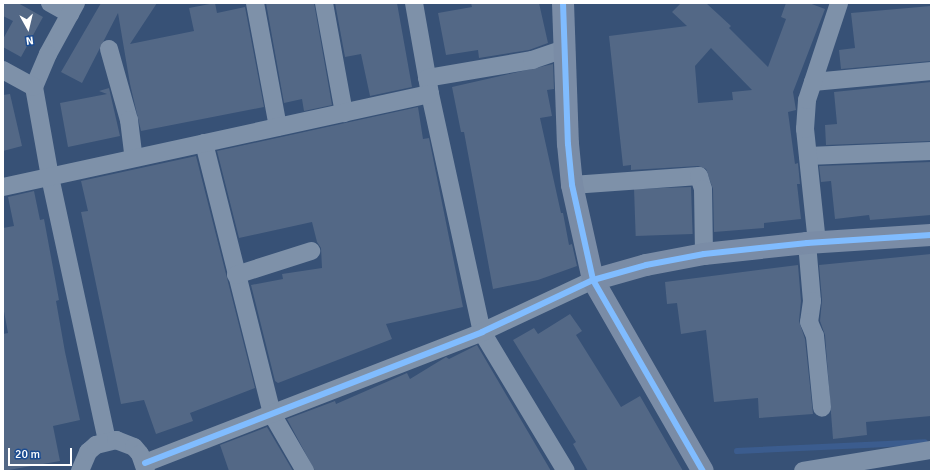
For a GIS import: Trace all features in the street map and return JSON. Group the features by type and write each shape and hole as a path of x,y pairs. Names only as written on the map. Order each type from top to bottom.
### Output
{"street":[{"path":"50,3 73,8 34,87 50,177 107,441"},
{"path":"255,3 278,127"},
{"path":"324,3 344,113"},
{"path":"414,3 428,86 482,332 566,471"},
{"path":"563,3 564,49 572,186 594,280 703,471"},
{"path":"822,408 814,336 809,322 812,301 812,243 808,156 805,129 807,100 839,3"},
{"path":"109,49 129,120 134,158"},
{"path":"3,187 344,113 428,86 532,60 564,49"},
{"path":"3,70 34,87"},
{"path":"813,82 931,71"},
{"path":"204,143 272,414 305,471"},
{"path":"808,156 931,151"},
{"path":"572,186 699,176 703,189 704,254"},
{"path":"80,471 88,452 107,441 126,442 140,454 145,467 272,414 482,332 594,280 646,266 704,254 812,243 931,235"},
{"path":"236,275 311,251"},
{"path":"803,471 931,450"}],"building":[{"path":"3,3 18,3 43,17 21,57 3,47 3,39 13,21 3,16"},
{"path":"101,3 157,3 130,44 194,31 189,8 215,3 217,13 245,7 264,107 141,131 130,84 118,13 82,83 61,72"},
{"path":"266,3 314,3 332,105 304,111 302,99 284,103"},
{"path":"335,3 397,3 412,87 370,96 361,54 345,57"},
{"path":"471,3 539,3 548,43 529,50 479,58 478,50 446,55 438,13 472,7"},
{"path":"681,3 706,3 731,26 729,28 768,67 786,19 781,17 786,3 809,3 825,9 793,92 796,110 788,112 795,164 798,163 800,184 797,184 801,219 764,223 764,228 714,232 713,189 706,169 698,166 631,170 631,165 623,166 609,36 687,26 672,12","holes":["711,48 752,90 732,92 733,100 698,103 695,66"]},
{"path":"931,6 931,61 841,69 839,50 855,48 851,13"},
{"path":"553,64 554,89 547,90 552,116 540,118 561,213 563,213 569,245 572,244 577,266 538,280 493,289 464,132 461,132 452,87"},
{"path":"931,82 931,141 826,145 825,125 837,124 834,92"},
{"path":"109,88 120,136 68,147 60,103 107,94 99,91"},
{"path":"10,94 22,146 3,151 3,95"},
{"path":"418,107 423,139 429,138 463,307 386,324 392,339 278,383 275,381 251,285 283,279 282,274 322,268 321,248 317,242 312,222 239,238 217,151"},
{"path":"196,156 255,388 190,413 193,421 156,434 144,400 121,404 81,212 88,211 81,181"},
{"path":"931,162 931,215 870,220 869,215 835,219 831,181 821,182 819,166"},
{"path":"691,187 693,234 636,236 634,189"},
{"path":"34,191 40,220 44,219 59,300 56,301 65,352 80,420 53,426 60,461 3,471 3,334 8,333 3,306 3,228 14,226 8,197"},
{"path":"931,254 931,416 866,422 867,435 833,439 825,335 820,321 822,300 819,265"},
{"path":"798,265 801,301 799,321 805,339 813,414 759,418 758,398 714,402 706,330 681,334 677,303 667,304 665,282"},
{"path":"570,314 582,331 576,335 621,407 640,396 683,471 588,471 573,444 576,442 513,340 534,328 538,334"},
{"path":"477,345 551,471 315,471 287,419 335,401 336,404 407,373 410,379 446,357 449,359"},
{"path":"267,427 293,471 229,471 220,445"}],"waterway":[{"path":"737,451 925,442"}],"cycle path":[{"path":"563,3 568,144 572,185 593,280 703,471"},
{"path":"145,463 482,332 593,280 646,265 704,254 807,243 931,235"}]}
